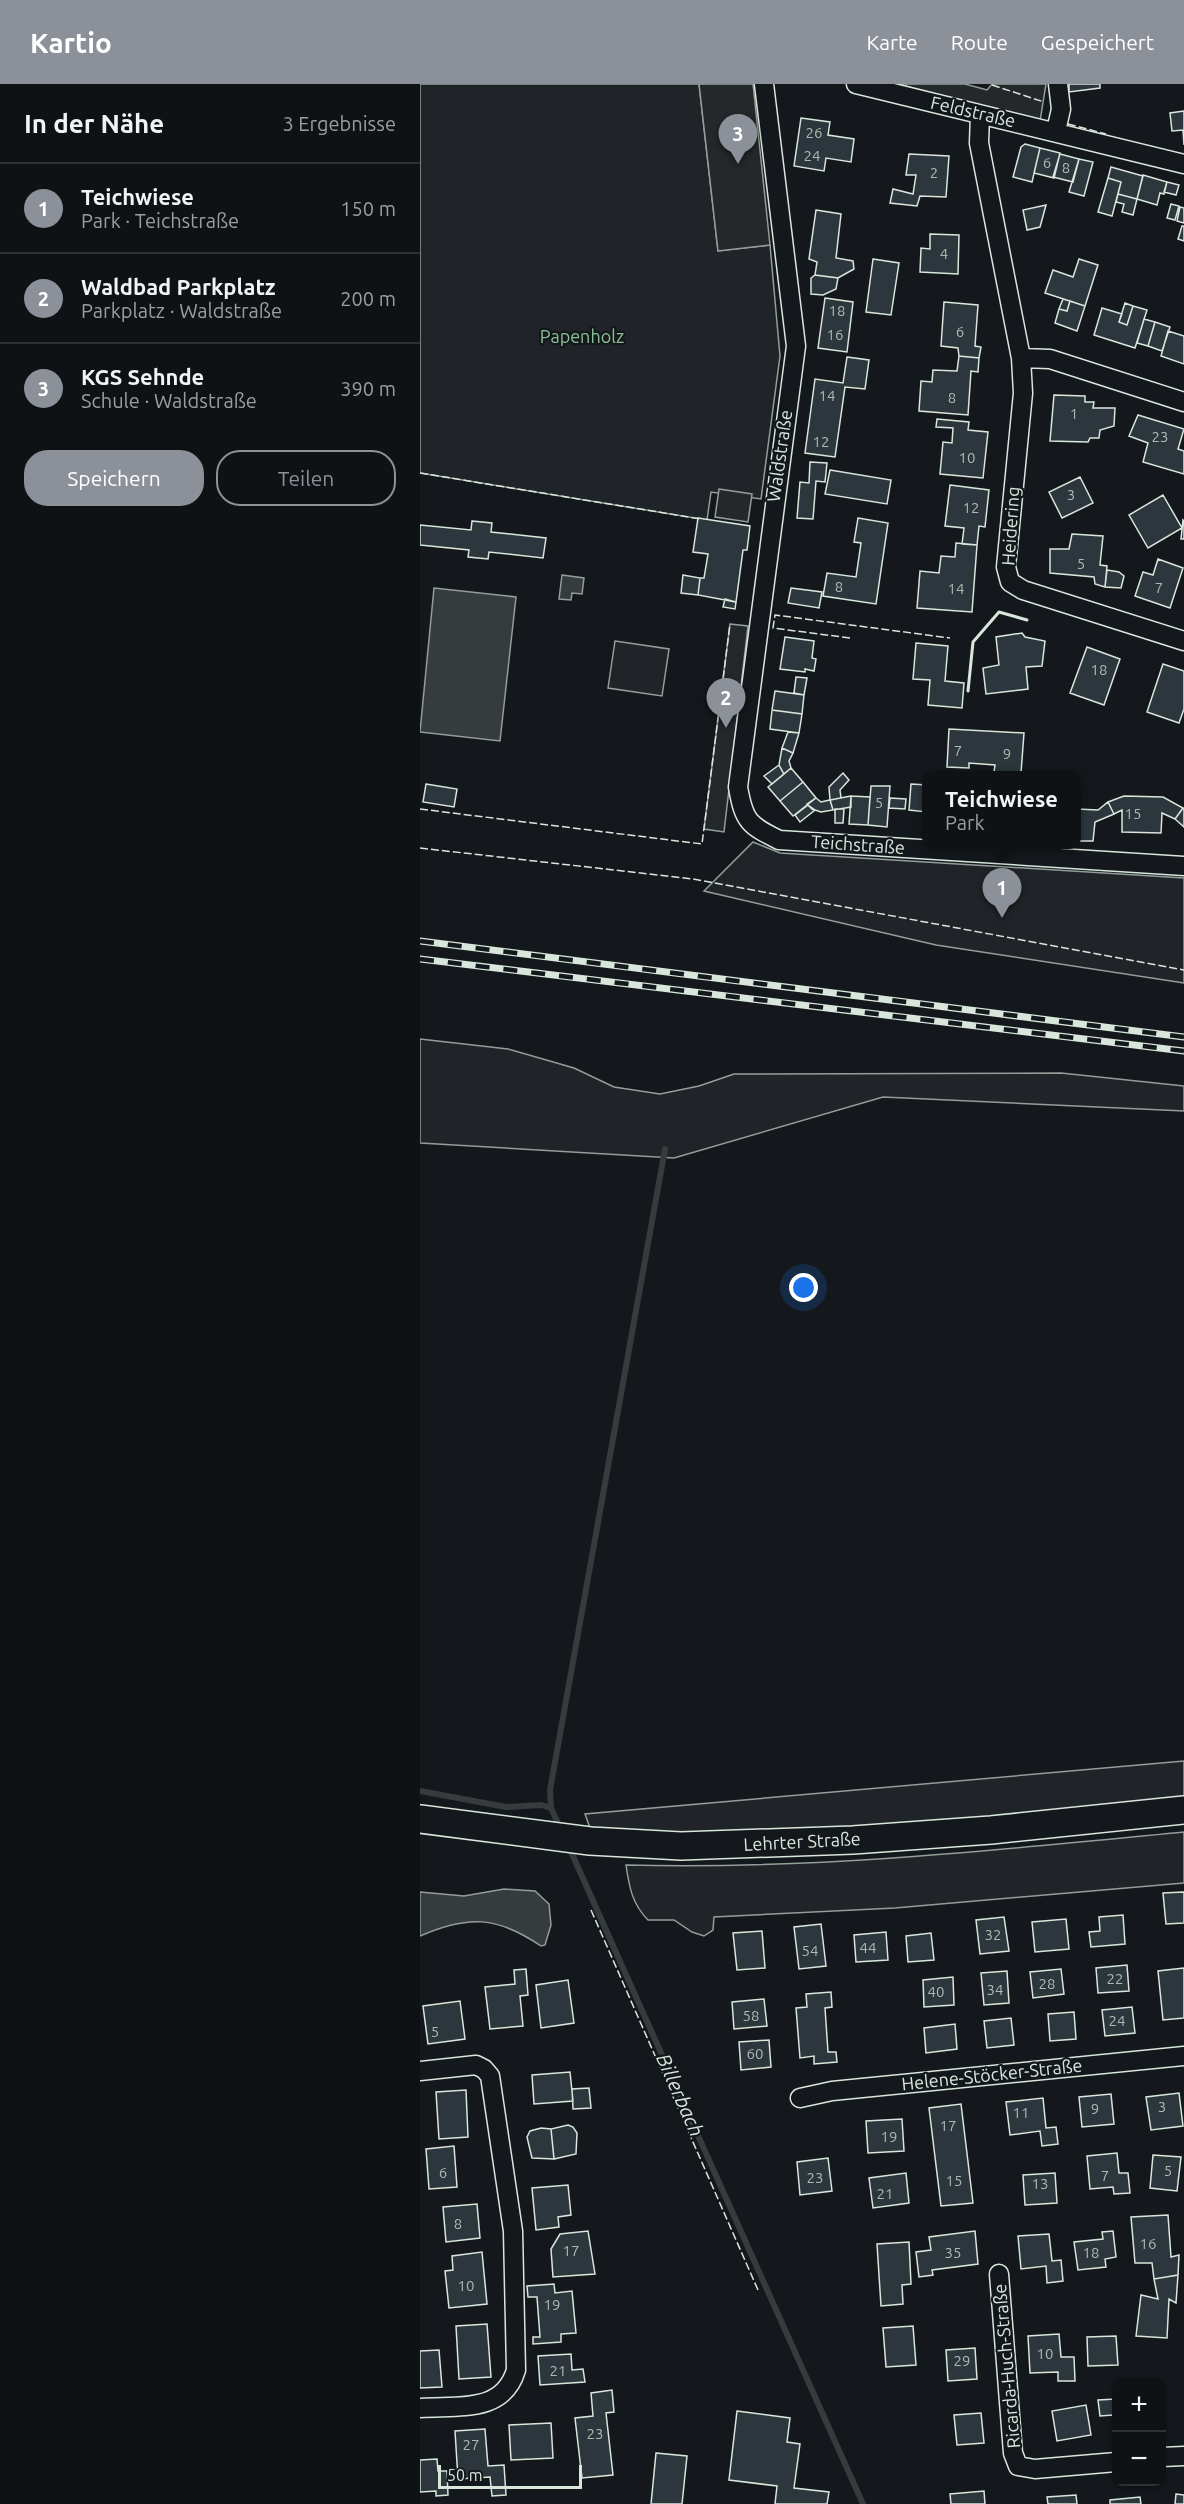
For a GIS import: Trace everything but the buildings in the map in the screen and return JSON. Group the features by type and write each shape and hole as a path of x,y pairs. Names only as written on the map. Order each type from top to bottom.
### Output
{"main road":[{"name":"Lehrter Straße","path":"420,1819 590,1841 681,1846 853,1840 991,1830 1184,1810"}],"street":[{"name":"Waldstraße","path":"751,826 742,811 738,787 796,346 764,84"},
{"name":"Feldstraße","path":"856,84 1184,164"},
{"path":"1056,131 1061,109 1058,84"},
{"name":"Heidering","path":"980,115 979,143 1021,358 1023,393 1006,567 1010,582 1023,590 1184,641"},
{"path":"1021,358 1050,359 1184,402"},
{"name":"Teichstraße","path":"751,826 779,840 1184,866"},
{"name":"Helene-Stöcker-Straße","path":"800,2098 832,2091 1184,2056"},
{"path":"420,2071 476,2065 490,2076 513,2231 516,2370 511,2386 501,2397 486,2403 420,2408"},
{"name":"Ricarda-Huch-Straße","path":"999,2274 1013,2453 1018,2466 1035,2469 1112,2462"},
{"path":"1166,2457 1184,2456"}],"green space":[{"name":"Papenholz","path":"420,84 699,84 718,251 770,245 780,356 761,499 711,492 707,520 420,473"},
{"path":"615,641 669,649 662,696 608,688"},
{"path":"753,842 780,853 1184,878 1184,983 936,945 704,891"},
{"path":"420,1039 508,1049 574,1068 614,1087 660,1094 699,1086 734,1074 1061,1073 1184,1086 1184,1111 883,1097 674,1158 420,1143"},
{"path":"1184,1761 1184,1801 992,1819 701,1836 591,1831 585,1814"},
{"path":"1184,1832 1184,1883 895,1908 714,1917 713,1930 704,1936 692,1932 674,1920 648,1920 635,1901 626,1865 696,1866 836,1862 975,1852"}],"shaded area":[{"path":"699,84 753,84 770,245 718,251"},
{"path":"898,84 965,84 987,90 992,84 1046,84 1040,121"},
{"path":"719,489 752,494 748,522 715,517"},
{"path":"562,575 584,578 582,594 572,593 571,600 559,599"},
{"path":"434,588 516,597 500,741 420,732"},
{"path":"730,624 748,626 724,832 704,829"},
{"path":"504,1889 535,1891 549,1904 551,1925 545,1945 541,1946 510,1929 482,1922 453,1924 420,1936 420,1892 464,1896"}],"waterway":[{"path":"561,1830 551,1808 550,1790 665,1149"},
{"name":"Billerbach","path":"420,1791 506,1807 541,1805 551,1808"},
{"name":"Billerbach","path":"568,1845 863,2504"}],"railway":[{"path":"420,941 1184,1037"},
{"path":"420,959 1184,1051"}],"fence":[{"path":"992,85 1044,102"},
{"path":"1068,124 1106,134"},
{"path":"420,473 701,519"},
{"path":"850,638 773,628 775,615 950,638"},
{"path":"420,809 702,844 730,624"},
{"path":"420,848 693,879 1184,970"},
{"path":"591,1910 758,2290"}],"wall":[{"path":"968,691 973,642 999,612 1027,620"}],"place":[{"name":"KGS Sehnde","path":"738,164"},
{"name":"Waldbad Parkplatz","path":"726,728"},
{"name":"Teichwiese","path":"1002,918"}]}
